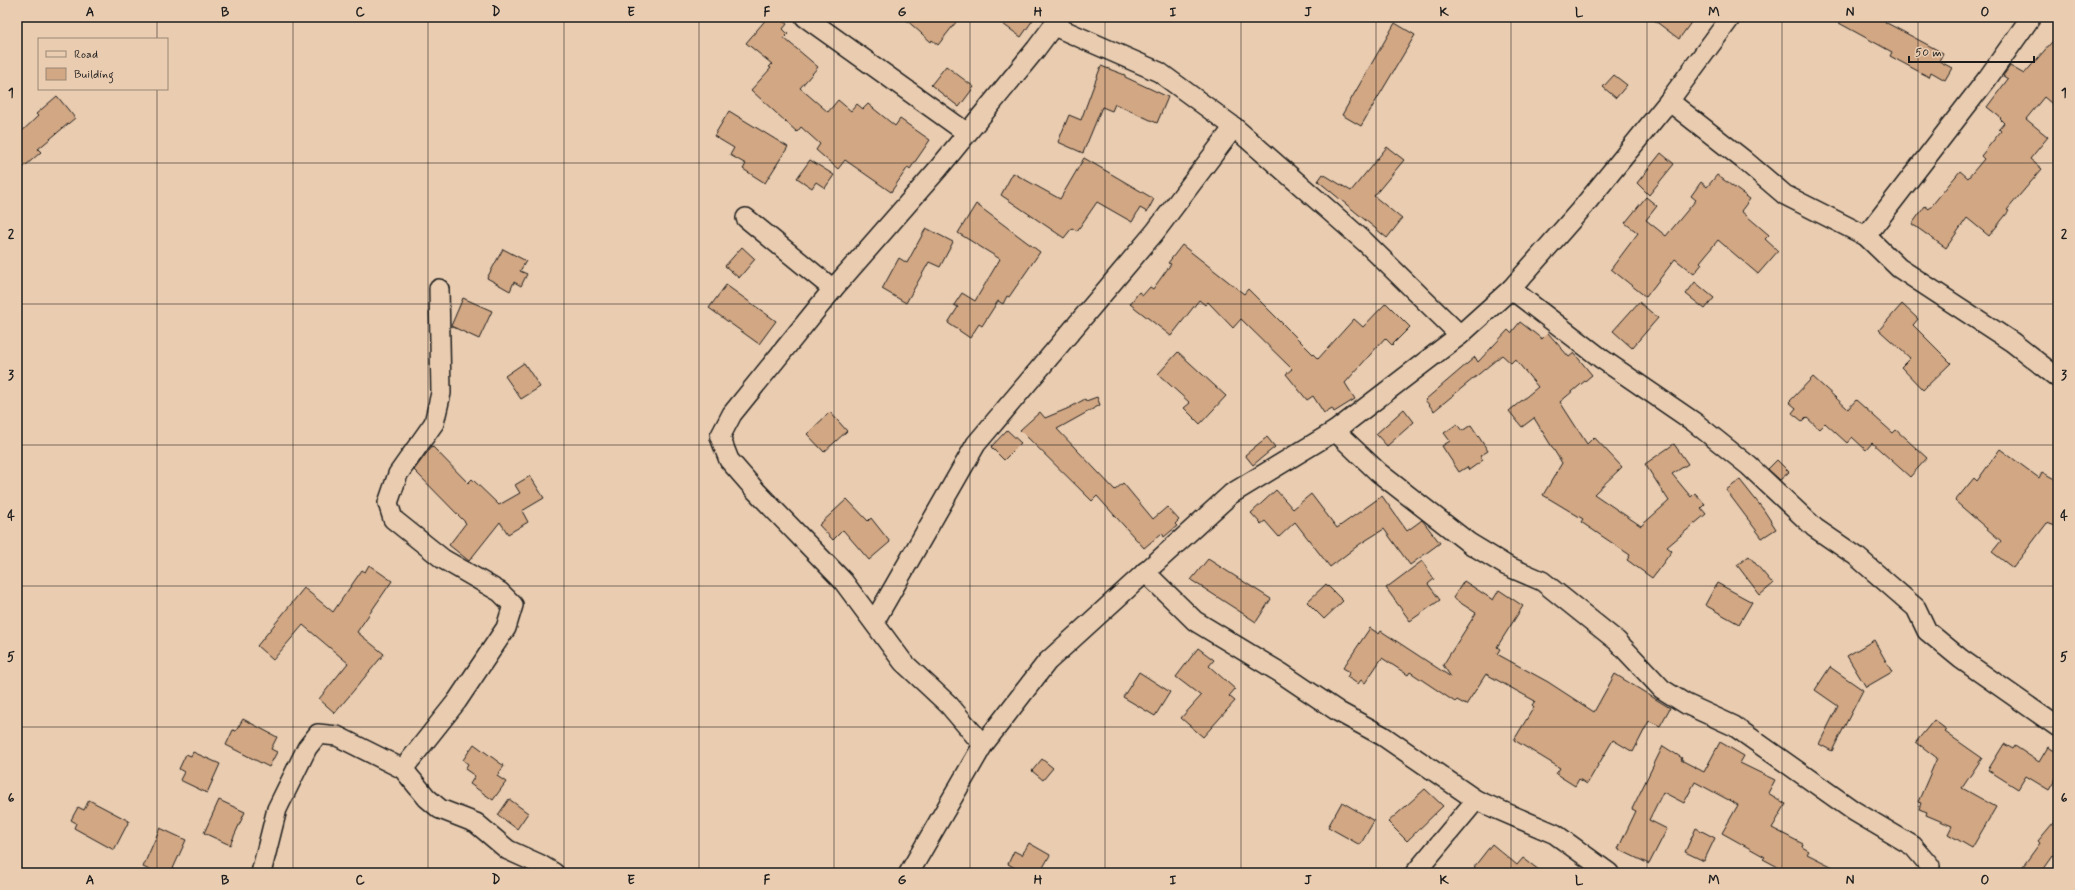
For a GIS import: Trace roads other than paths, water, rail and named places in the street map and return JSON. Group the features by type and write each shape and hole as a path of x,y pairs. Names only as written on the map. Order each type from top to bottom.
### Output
{"street":[{"path":"805,17 967,133"},
{"path":"909,873 983,745 1048,662 1231,494 1335,431 1460,335 1511,289 1583,207 1669,101 1731,17"},
{"path":"1866,236 1988,79 2031,17"},
{"path":"983,745 949,705 903,662 874,622 851,594 843,581 756,491 729,460 720,437 732,414 833,289 967,133 1057,22 1159,72 1234,127 1365,242 1460,335"},
{"path":"1669,101 1785,195 1866,236 1899,268 2012,342 2058,378"},
{"path":"874,622 976,444 1155,232 1182,194 1234,127"},
{"path":"746,218 833,289"},
{"path":"403,768 456,701 506,628 513,605 500,592 444,559 393,519 388,503 398,474 434,423 441,393 439,289"},
{"path":"1511,289 1602,359 1694,422 1743,462 1815,528 1856,556 1916,608 1927,631 1961,659 2058,727"},
{"path":"1335,431 1378,472 1469,543 1507,566 1542,581 1617,641 1662,689 1686,704 1734,726 1854,811 1913,846 1930,866"},
{"path":"1145,572 1195,621 1281,673 1339,712 1383,736 1476,800 1555,834 1609,873"},
{"path":"261,873 277,809 307,748 318,734 337,736 403,768 427,798 440,809 476,823 508,850 554,873"},
{"path":"1416,873 1476,800"}]}
